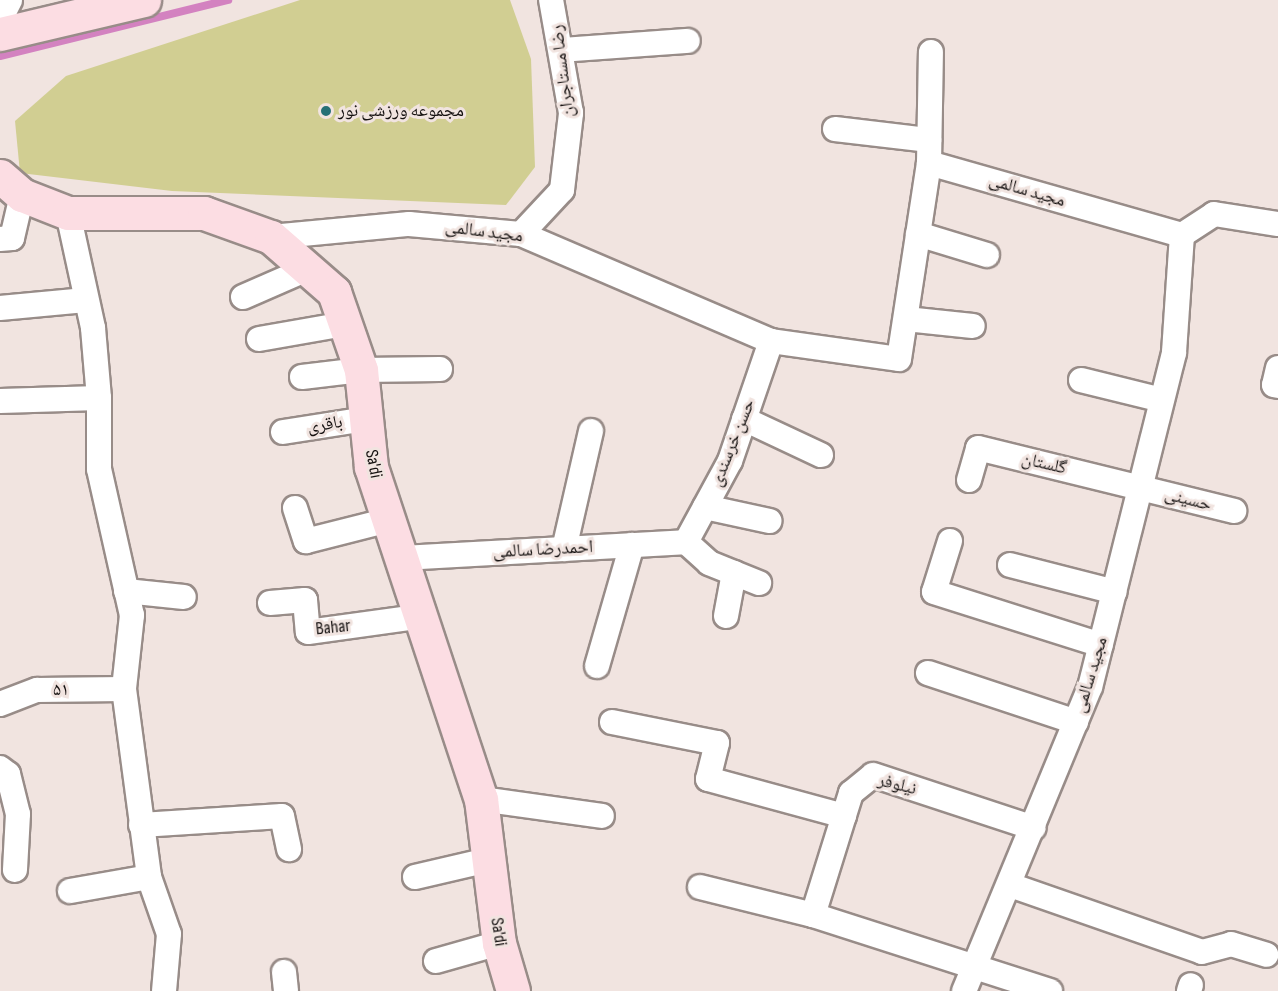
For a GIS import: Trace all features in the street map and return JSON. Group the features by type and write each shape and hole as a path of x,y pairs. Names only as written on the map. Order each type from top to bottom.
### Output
{"street":[{"path":"0,20 10,0"},
{"path":"0,34 144,0"},
{"name":"رضا مستاجران","path":"521,234 562,190 571,113 551,0"},
{"path":"561,50 688,41"},
{"path":"835,129 929,152 931,52"},
{"name":"مجید سالمی","path":"263,235 408,224 521,234 771,340 899,359 929,152 1182,236 1174,352 1142,489 1101,645 1076,722 1034,828 964,991"},
{"path":"0,239 12,238 11,185"},
{"name":"Sa'di","path":"11,185 68,213 132,215 204,213 263,235 334,291 354,350 366,419 371,467 423,616 481,799 499,943 513,991"},
{"path":"68,213 86,300 99,398 99,469 132,615 124,689 150,877 169,934 164,991"},
{"path":"1182,236 1214,214 1278,224"},
{"path":"918,234 987,255"},
{"path":"243,297 307,269"},
{"path":"0,308 86,300"},
{"path":"906,319 973,326"},
{"path":"259,339 354,350 440,369"},
{"name":"حسن خرسندی","path":"686,542 730,461 771,340"},
{"path":"302,377 354,350"},
{"path":"1278,368 1274,385 1278,386"},
{"path":"1081,380 1162,400"},
{"path":"0,401 99,398"},
{"name":"باقری","path":"283,432 366,419"},
{"path":"744,419 821,455"},
{"path":"564,549 591,431"},
{"name":"گلستان","path":"969,480 978,448 1142,489"},
{"name":"حسینی","path":"1142,489 1234,511"},
{"path":"705,507 769,521"},
{"path":"295,508 306,541 388,520"},
{"path":"950,541 934,592 1101,645"},
{"path":"686,542 709,562 759,583"},
{"name":"احمدرضا سالمی","path":"401,558 686,542"},
{"path":"597,666 632,545"},
{"path":"1010,565 1115,592"},
{"path":"726,616 734,573"},
{"path":"126,591 184,597"},
{"name":"Bahar","path":"270,603 305,600 308,632 423,616"},
{"path":"928,672 1076,722"},
{"name":"۵۱","path":"0,704 37,690 124,689"},
{"path":"612,722 717,743 708,779 844,816"},
{"path":"0,768 8,774 18,814 15,870"},
{"name":"نیلوفر","path":"813,915 851,793 873,775 1034,828"},
{"path":"481,799 602,816"},
{"path":"141,825 282,816 289,849"},
{"path":"415,877 488,860"},
{"path":"70,891 150,877"},
{"path":"1010,885 1202,952 1231,944 1266,955"},
{"path":"700,887 813,915 975,965 1050,991"},
{"path":"436,961 499,943"}],"shaded area":[{"path":"300,0 510,0 531,59 535,167 506,205 172,191 20,173 15,121 66,76"}],"waterway":[{"path":"0,56 228,0"}],"place":[{"name":"مجموعه ورزشی نور","path":"326,111"}]}
